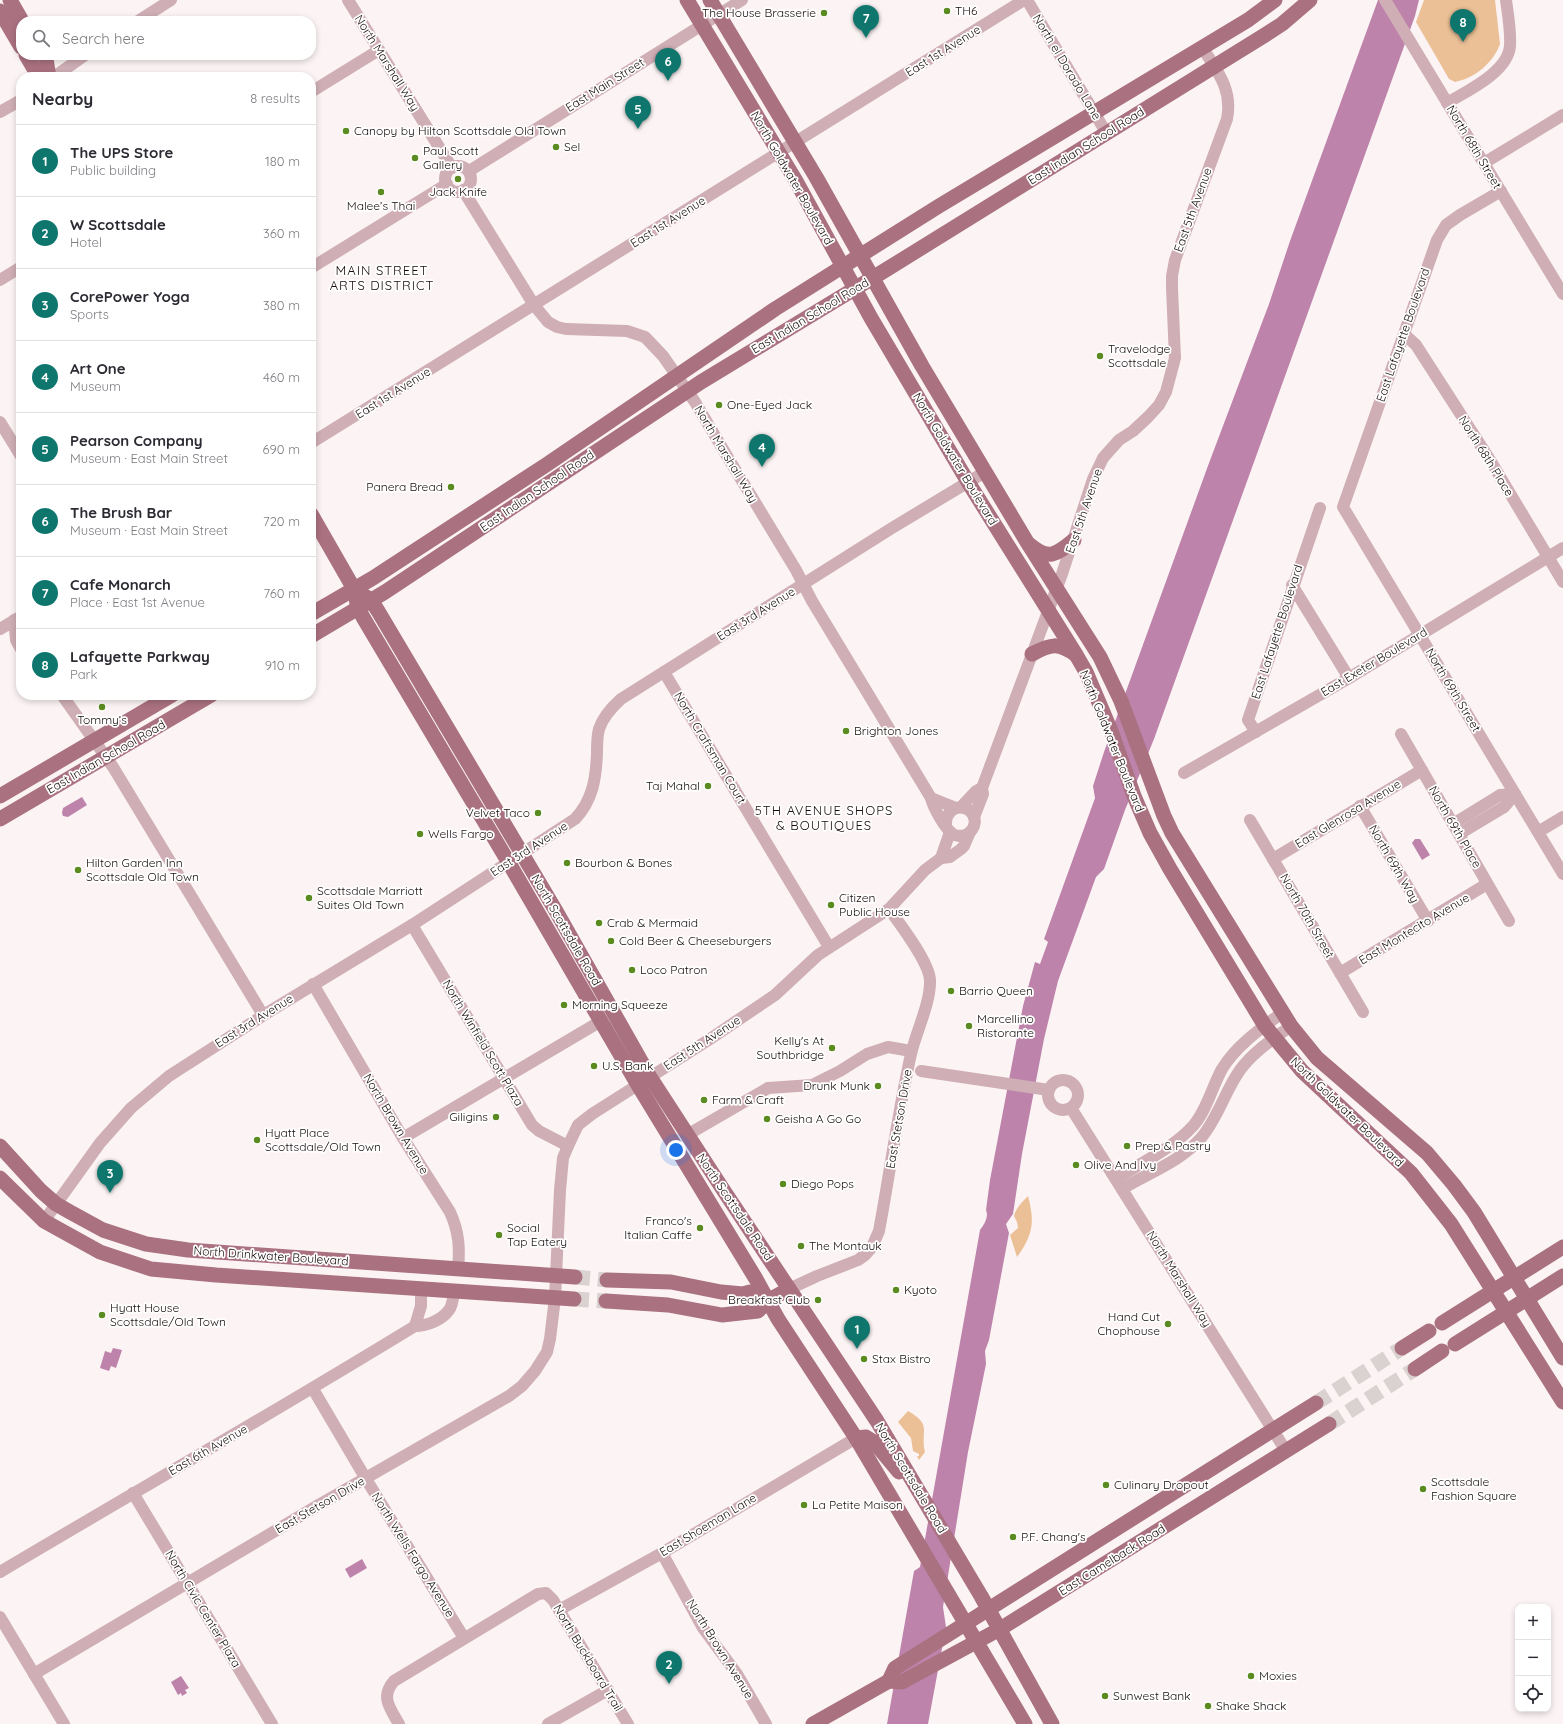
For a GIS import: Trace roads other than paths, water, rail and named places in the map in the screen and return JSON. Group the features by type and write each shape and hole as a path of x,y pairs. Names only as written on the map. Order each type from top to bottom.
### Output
{"main road":[{"path":"10,0 19,16"},
{"name":"North Goldwater Boulevard","path":"687,0 779,152 855,288 968,482 1077,656 1111,731 1134,796 1150,832 1170,869 1265,1026 1302,1071 1411,1172 1451,1224 1563,1402"},
{"name":"North Goldwater Boulevard","path":"710,0 796,142 922,366 1027,542 1100,657 1121,701 1145,767 1172,833 1282,1013 1317,1058 1427,1153 1469,1204 1563,1358"},
{"name":"East Indian School Road","path":"316,611 373,578 496,498 770,312 1094,112 1256,15 1275,0"},
{"name":"East Indian School Road","path":"316,633 371,600 506,513 687,391 873,278 1282,24 1310,0"},
{"path":"0,11 16,38"},
{"path":"29,60 38,72"},
{"path":"46,60 48,72"},
{"path":"496,498 506,513"},
{"name":"North Scottsdale Road","path":"316,523 354,589 358,608 601,1021 644,1081 687,1135 824,1343 858,1391 989,1609 1052,1724"},
{"path":"1027,542 1040,553 1048,554 1061,550 1074,540"},
{"name":"North Scottsdale Road","path":"354,589 371,600 522,853 644,1081 769,1300 778,1319 856,1438 949,1594 961,1627 978,1642 1025,1724"},
{"path":"1032,654 1053,645 1065,647 1077,656"},
{"name":"East Indian School Road","path":"0,796 162,700"},
{"name":"East Indian School Road","path":"0,819 204,700"},
{"name":"North Drinkwater Boulevard","path":"0,1146 41,1191 56,1204 103,1230 158,1246 188,1250 575,1277"},
{"name":"North Drinkwater Boulevard","path":"0,1178 44,1221 100,1252 151,1269 216,1275 555,1298 574,1298"},
{"path":"1402,1348 1563,1247"},
{"path":"1415,1368 1563,1276"},
{"path":"607,1280 671,1282 721,1292 743,1294 750,1292 769,1300"},
{"path":"606,1301 668,1305 722,1315 758,1311 769,1300 789,1289"},
{"name":"East Camelback Road","path":"889,1681 895,1668 1316,1403"},
{"name":"East Camelback Road","path":"813,1724 889,1681 902,1682 1000,1630 1329,1424"},
{"path":"856,1438 866,1437 874,1442 900,1473 917,1488"}],"street":[{"path":"146,16 171,0"},
{"name":"North Marshall Way","path":"348,0 452,168"},
{"name":"East Main Street","path":"469,171 742,0"},
{"name":"North el Dorado Lane","path":"1026,0 1106,134"},
{"name":"East 1st Avenue","path":"316,440 1026,0"},
{"name":"North 68th Street","path":"1385,0 1563,294"},
{"path":"1448,103 1491,76 1499,69 1507,57 1510,47 1510,36 1506,0"},
{"name":"East 5th Avenue","path":"974,817 983,794 982,788 1074,540 1093,479 1103,458 1119,440 1133,431 1159,404 1166,392 1172,374 1175,358 1172,276 1175,260 1227,119 1229,108 1225,84 1202,47"},
{"path":"316,89 379,50"},
{"path":"61,72 78,60"},
{"path":"0,112 16,103"},
{"path":"1484,163 1563,115"},
{"path":"461,166 469,171 471,182 464,190 454,190 447,184 447,173 452,168 461,166"},
{"path":"316,265 447,184"},
{"name":"North Marshall Way","path":"464,190 534,306 548,322 557,327 603,332 626,331 645,337 663,356 728,456 931,798 937,814 948,829"},
{"name":"East Lafayette Boulevard","path":"1343,507 1431,253 1437,240 1446,225 1501,191"},
{"path":"0,280 16,270"},
{"name":"North 68th Place","path":"1404,334 1416,345 1490,460 1563,582"},
{"path":"0,422 16,442"},
{"name":"East 3rd Avenue","path":"44,1221 100,1143 131,1108 181,1067 313,984 412,925 571,822 581,813 593,790 596,775 599,729 613,706 621,699 803,584 985,472"},
{"name":"North 69th Street","path":"1343,507 1563,874"},
{"name":"East Lafayette Boulevard","path":"1256,732 1248,720 1292,585 1320,508"},
{"name":"East Exeter Boulevard","path":"1184,773 1349,678 1563,548"},
{"path":"1292,585 1349,678"},
{"path":"0,629 16,622"},
{"name":"North Craftsman Court","path":"664,672 829,947"},
{"path":"65,700 107,757 263,1015"},
{"path":"171,700 178,715"},
{"name":"North 69th Place","path":"1401,734 1509,921"},
{"name":"East Glenrosa Avenue","path":"1273,859 1422,770"},
{"name":"East 5th Avenue","path":"958,808 976,791 982,788"},
{"path":"1456,829 1504,807 1515,794"},
{"path":"931,798 958,808 969,810 974,817 974,825 970,832 960,836 948,829"},
{"name":"North 69th Way","path":"1360,806 1428,921"},
{"path":"941,858 948,829 947,815 958,808"},
{"path":"1538,832 1563,816"},
{"name":"North 70th Street","path":"1250,820 1363,1012"},
{"name":"East 5th Avenue","path":"556,1276 562,1167 568,1146 578,1125 585,1118 710,1039 775,995 818,955 889,909 919,875 941,858 950,857 961,849 964,846 970,832"},
{"name":"East Montecito Avenue","path":"1340,973 1487,884"},
{"name":"East Stetson Drive","path":"789,1289 858,1260 872,1247 879,1231 911,1051 928,996 930,979 922,958 889,909"},
{"name":"North Winfield Scott Plaza","path":"412,925 532,1124 539,1131 568,1146"},
{"name":"North Brown Avenue","path":"313,984 403,1138 450,1212 456,1225 459,1240 458,1269"},
{"path":"1119,1184 1173,1144 1194,1124 1223,1068 1234,1053 1282,1013"},
{"path":"403,1138 601,1021"},
{"path":"1119,1184 1180,1157 1193,1146 1205,1133 1213,1121 1241,1069 1274,1038 1291,1026"},
{"path":"687,1135 768,1088 812,1085 867,1054 888,1047 911,1051"},
{"path":"921,1071 1045,1089 1058,1080 1067,1080 1075,1085 1079,1095 1075,1104 1071,1108 1062,1110 1054,1107 1048,1099 1045,1089"},
{"name":"North Marshall Way","path":"1071,1108 1286,1451"},
{"path":"555,1298 556,1276"},
{"path":"415,1326 421,1306 421,1289"},
{"name":"East 6th Avenue","path":"0,1572 313,1389 415,1326 424,1326 443,1316 452,1304 454,1291"},
{"name":"East Stetson Drive","path":"34,1674 509,1396 522,1386 535,1371 547,1352 555,1298"},
{"name":"North Wells Fargo Avenue","path":"313,1389 366,1479 464,1638"},
{"name":"East Shoeman Lane","path":"559,1610 662,1553 856,1438"},
{"name":"North Civic Center Plaza","path":"133,1493 272,1724"},
{"name":"North Brown Avenue","path":"662,1553 703,1628 737,1674 766,1724"},
{"name":"North Buckboard Trail","path":"464,1638 538,1594 546,1593 553,1600 628,1724"},
{"path":"0,1617 64,1724"},
{"path":"399,1724 386,1699 386,1691 394,1681 464,1638"},
{"path":"548,1724 608,1690"}],"tunnel":[{"path":"575,1277 607,1280"},
{"path":"574,1299 606,1301"},
{"path":"1316,1403 1402,1348"},
{"path":"1329,1424 1415,1369"}],"place":[{"name":"TH6","path":"947,11"},
{"name":"The House Brasserie","path":"824,13"},
{"name":"Cafe Monarch","path":"866,38"},
{"name":"Lafayette Parkway","path":"1463,42"},
{"name":"The Brush Bar","path":"668,81"},
{"name":"Pearson Company","path":"638,129"},
{"name":"Canopy by Hilton Scottsdale Old Town","path":"346,131"},
{"name":"Sel","path":"556,147"},
{"name":"Paul Scott Gallery","path":"415,158"},
{"name":"Jack Knife","path":"458,179"},
{"name":"Malee’s Thai","path":"381,192"},
{"name":"Travelodge Scottsdale","path":"1100,356"},
{"name":"One-Eyed Jack","path":"719,405"},
{"name":"Art One","path":"762,467"},
{"name":"Panera Bread","path":"451,487"},
{"name":"Tommy’s","path":"102,707"},
{"name":"Brighton Jones","path":"846,731"},
{"name":"Taj Mahal","path":"708,786"},
{"name":"Velvet Taco","path":"538,813"},
{"name":"Wells Fargo","path":"420,834"},
{"name":"Bourbon & Bones","path":"567,863"},
{"name":"Hilton Garden Inn Scottsdale Old Town","path":"78,870"},
{"name":"Scottsdale Marriott Suites Old Town","path":"309,898"},
{"name":"Citizen Public House","path":"831,905"},
{"name":"Crab & Mermaid","path":"599,923"},
{"name":"Cold Beer & Cheeseburgers","path":"611,941"},
{"name":"Loco Patron","path":"632,970"},
{"name":"Barrio Queen","path":"951,991"},
{"name":"Morning Squeeze","path":"564,1005"},
{"name":"Marcellino Ristorante","path":"969,1026"},
{"name":"Kelly's At Southbridge","path":"832,1048"},
{"name":"U.S. Bank","path":"594,1066"},
{"name":"Drunk Munk","path":"878,1086"},
{"name":"Farm & Craft","path":"704,1100"},
{"name":"Giligins","path":"496,1117"},
{"name":"Geisha A Go Go","path":"767,1119"},
{"name":"Hyatt Place Scottsdale/Old Town","path":"257,1140"},
{"name":"Prep & Pastry","path":"1127,1146"},
{"name":"Olive And Ivy","path":"1076,1165"},
{"name":"Diego Pops","path":"783,1184"},
{"name":"CorePower Yoga","path":"110,1193"},
{"name":"Franco's Italian Caffe","path":"700,1228"},
{"name":"Social Tap Eatery","path":"499,1235"},
{"name":"The Montauk","path":"801,1246"},
{"name":"Kyoto","path":"896,1290"},
{"name":"Breakfast Club","path":"818,1300"},
{"name":"Hyatt House Scottsdale/Old Town","path":"102,1315"},
{"name":"Hand Cut Chophouse","path":"1168,1324"},
{"name":"The UPS Store","path":"857,1349"},
{"name":"Stax Bistro","path":"864,1359"},
{"name":"Culinary Dropout","path":"1106,1485"},
{"name":"Scottsdale Fashion Square","path":"1423,1489"},
{"name":"La Petite Maison","path":"804,1505"},
{"name":"P.F. Chang's","path":"1013,1537"},
{"name":"Moxies","path":"1251,1676"},
{"name":"W Scottsdale","path":"669,1684"},
{"name":"Sunwest Bank","path":"1105,1696"},
{"name":"Shake Shack","path":"1208,1706"}],"district":[{"name":"MAIN STREET ARTS DISTRICT","path":"382,278"},
{"name":"5TH AVENUE SHOPS & BOUTIQUES","path":"824,818"}]}
